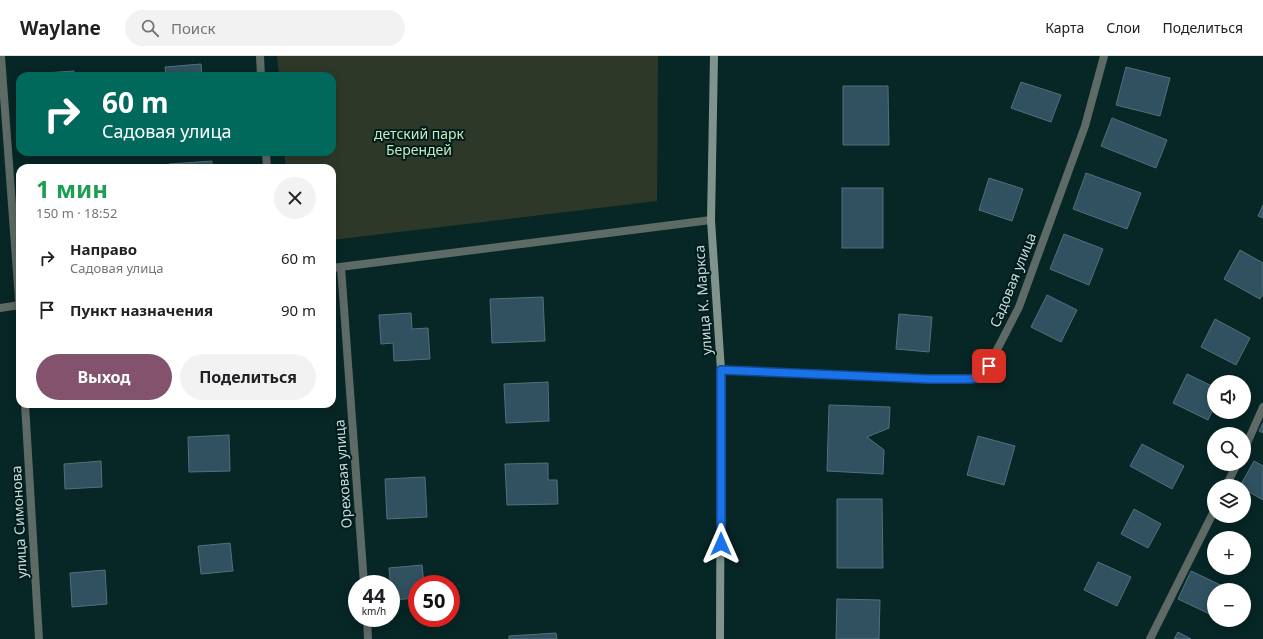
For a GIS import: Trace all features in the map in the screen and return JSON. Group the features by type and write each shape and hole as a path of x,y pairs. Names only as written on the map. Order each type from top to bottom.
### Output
{"main road":[{"name":"улица К. Маркса","path":"714,56 711,220 721,370 720,639"}],"street":[{"path":"1,56 16,253"},
{"path":"260,56 261,72"},
{"name":"Садовая улица","path":"721,370 929,379 970,379 978,378 984,374 1019,306 1085,126 1104,56"},
{"path":"336,268 711,220"},
{"name":"Ореховая улица","path":"341,267 363,575"},
{"path":"0,308 16,306"},
{"path":"1251,434 1263,407"},
{"name":"улица Симонова","path":"25,408 39,639"},
{"path":"1150,639 1208,523"},
{"path":"367,627 368,639"}],"green space":[{"name":"детский парк Берендей","path":"277,56 658,56 657,201 336,240 336,164 286,164 284,156 336,156 336,72 279,72"}],"building":[{"path":"201,64 202,72 166,72 165,67"},
{"path":"1126,67 1170,78 1160,116 1116,105"},
{"path":"1021,82 1061,95 1051,122 1011,108"},
{"path":"843,86 888,86 889,145 843,145"},
{"path":"1112,118 1167,140 1156,168 1101,146"},
{"path":"212,161 212,164 169,164"},
{"path":"1086,173 1141,193 1127,229 1073,209"},
{"path":"989,178 1023,189 1012,221 979,210"},
{"path":"842,188 883,188 883,248 842,248"},
{"path":"1263,205 1263,218 1258,216"},
{"path":"1064,234 1103,249 1089,285 1050,269"},
{"path":"1240,250 1263,263 1263,294 1260,299 1224,279"},
{"path":"1047,295 1077,310 1061,342 1031,327"},
{"path":"543,297 545,341 492,343 490,299"},
{"path":"411,313 412,329 428,328 430,359 394,361 393,343 381,344 379,315"},
{"path":"899,314 932,317 929,352 896,349"},
{"path":"1215,319 1250,338 1236,365 1201,347"},
{"path":"1187,374 1207,384 1208,420 1173,403"},
{"path":"548,382 549,421 506,423 504,384"},
{"path":"829,405 890,407 889,428 867,437 884,450 883,474 827,471"},
{"path":"1263,423 1263,433 1259,431"},
{"path":"229,435 230,471 189,472 188,437"},
{"path":"978,436 1015,446 1004,485 967,475"},
{"path":"1142,444 1184,466 1172,489 1130,466"},
{"path":"101,461 102,487 65,489 64,464"},
{"path":"1254,461 1263,466 1263,500 1251,493 1251,479 1244,479 1248,471 1251,471 1251,466"},
{"path":"548,463 548,480 557,480 558,504 507,505 505,464"},
{"path":"425,477 427,517 387,519 385,479"},
{"path":"837,499 882,499 883,568 837,568"},
{"path":"1134,509 1161,524 1148,548 1121,534"},
{"path":"230,543 233,571 201,574 198,546"},
{"path":"1098,562 1131,577 1117,606 1084,590"},
{"path":"422,565 423,575 408,575 408,599 400,599 400,575 390,575 389,568"},
{"path":"105,570 107,604 72,607 70,573"},
{"path":"1191,571 1216,583 1207,583 1207,613 1178,599"},
{"path":"837,599 880,600 879,639 836,639"},
{"path":"1178,632 1191,639 1174,639"},
{"path":"556,633 557,639 509,639 509,636"}],"route":[{"path":"721,544 721,370 929,379 970,379 978,378 984,374 989,366"}]}
